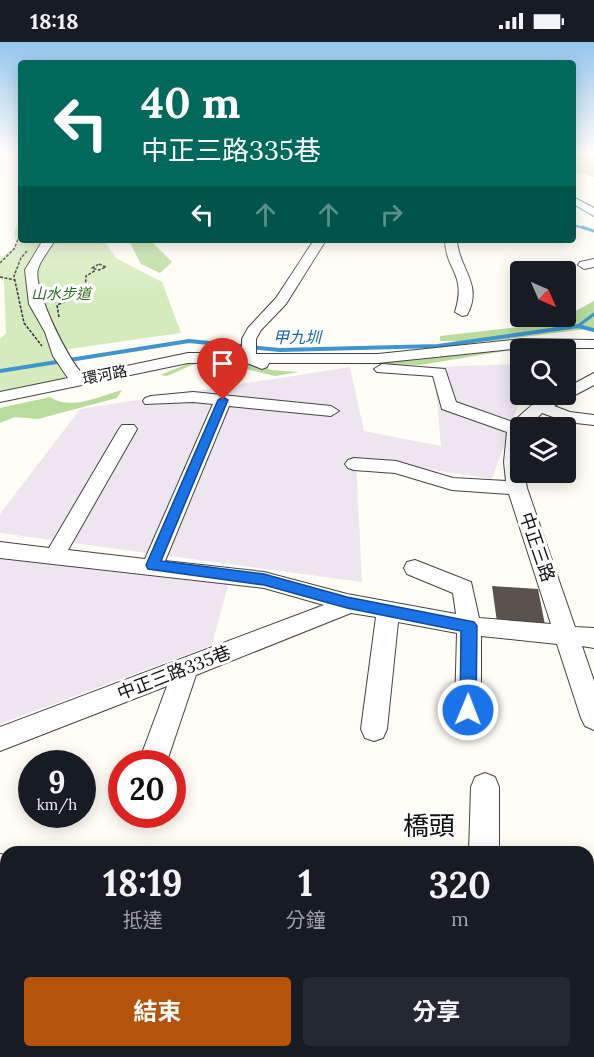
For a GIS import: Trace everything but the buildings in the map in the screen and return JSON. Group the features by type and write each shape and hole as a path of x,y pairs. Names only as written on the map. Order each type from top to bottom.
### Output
{"street":[{"path":"576,202 594,213"},
{"path":"47,243 31,270 36,304 61,356 76,376"},
{"path":"318,243 281,301 255,328 250,351 273,369 365,368 440,372 448,405 510,427"},
{"path":"451,243 450,247 465,274 467,300 462,312"},
{"name":"環河路","path":"0,397 76,376 188,358 250,351 354,360 539,343 594,344"},
{"path":"576,388 594,378"},
{"path":"152,401 193,397 331,411"},
{"path":"153,565 223,400"},
{"path":"529,417 540,406 567,417 594,420"},
{"path":"55,555 128,429"},
{"path":"354,464 396,467 452,484 517,488"},
{"name":"中正三路","path":"516,483 594,718"},
{"path":"0,550 264,579 347,603 469,626 594,639"},
{"path":"415,568 463,588 469,626 468,710"},
{"name":"中正三路335巷","path":"0,739 186,669 339,609 347,603"},
{"path":"374,729 388,610"},
{"path":"157,750 186,669"},
{"path":"484,846 485,787"}],"path":[{"path":"0,263 19,243"},
{"path":"46,322 59,318 57,305 85,294 86,276 96,270"},
{"path":"0,277 15,280"}],"shaded area":[{"path":"510,364 510,405 520,405 514,417 510,417 510,428 492,479 356,458 362,582 0,533 0,514 80,409 350,367 364,431 441,446 434,367"},
{"path":"0,552 229,581 212,645 0,724"}],"green space":[{"name":"山水步道","path":"18,222 18,243 106,243 116,258 162,282 181,333 55,351 66,374 64,380 0,394 0,339 6,333 4,281 0,279 0,259 17,245 14,233"},
{"path":"130,243 153,243 172,262 160,273 141,264"},
{"path":"594,301 594,328 492,341 440,341 440,336 519,327 576,327 576,311"},
{"path":"481,350 510,350 420,365 351,364"},
{"path":"200,359 248,360 271,370 299,372 275,376 225,364 197,363 167,376 160,375"},
{"path":"122,390 117,398 38,419 15,417 0,423 0,408 50,397 58,401 76,403"}],"waterway":[{"path":"576,226 587,229"},
{"path":"582,227 594,231"},
{"path":"578,326 594,314"},
{"name":"甲九圳","path":"0,371 189,341 280,350 438,346 578,326"},
{"name":"甲九圳","path":"578,326 594,330"}],"district":[{"name":"橋頭","path":"429,826"}],"route":[{"path":"223,400 153,565 264,579 347,603 469,626 468,710"}]}
